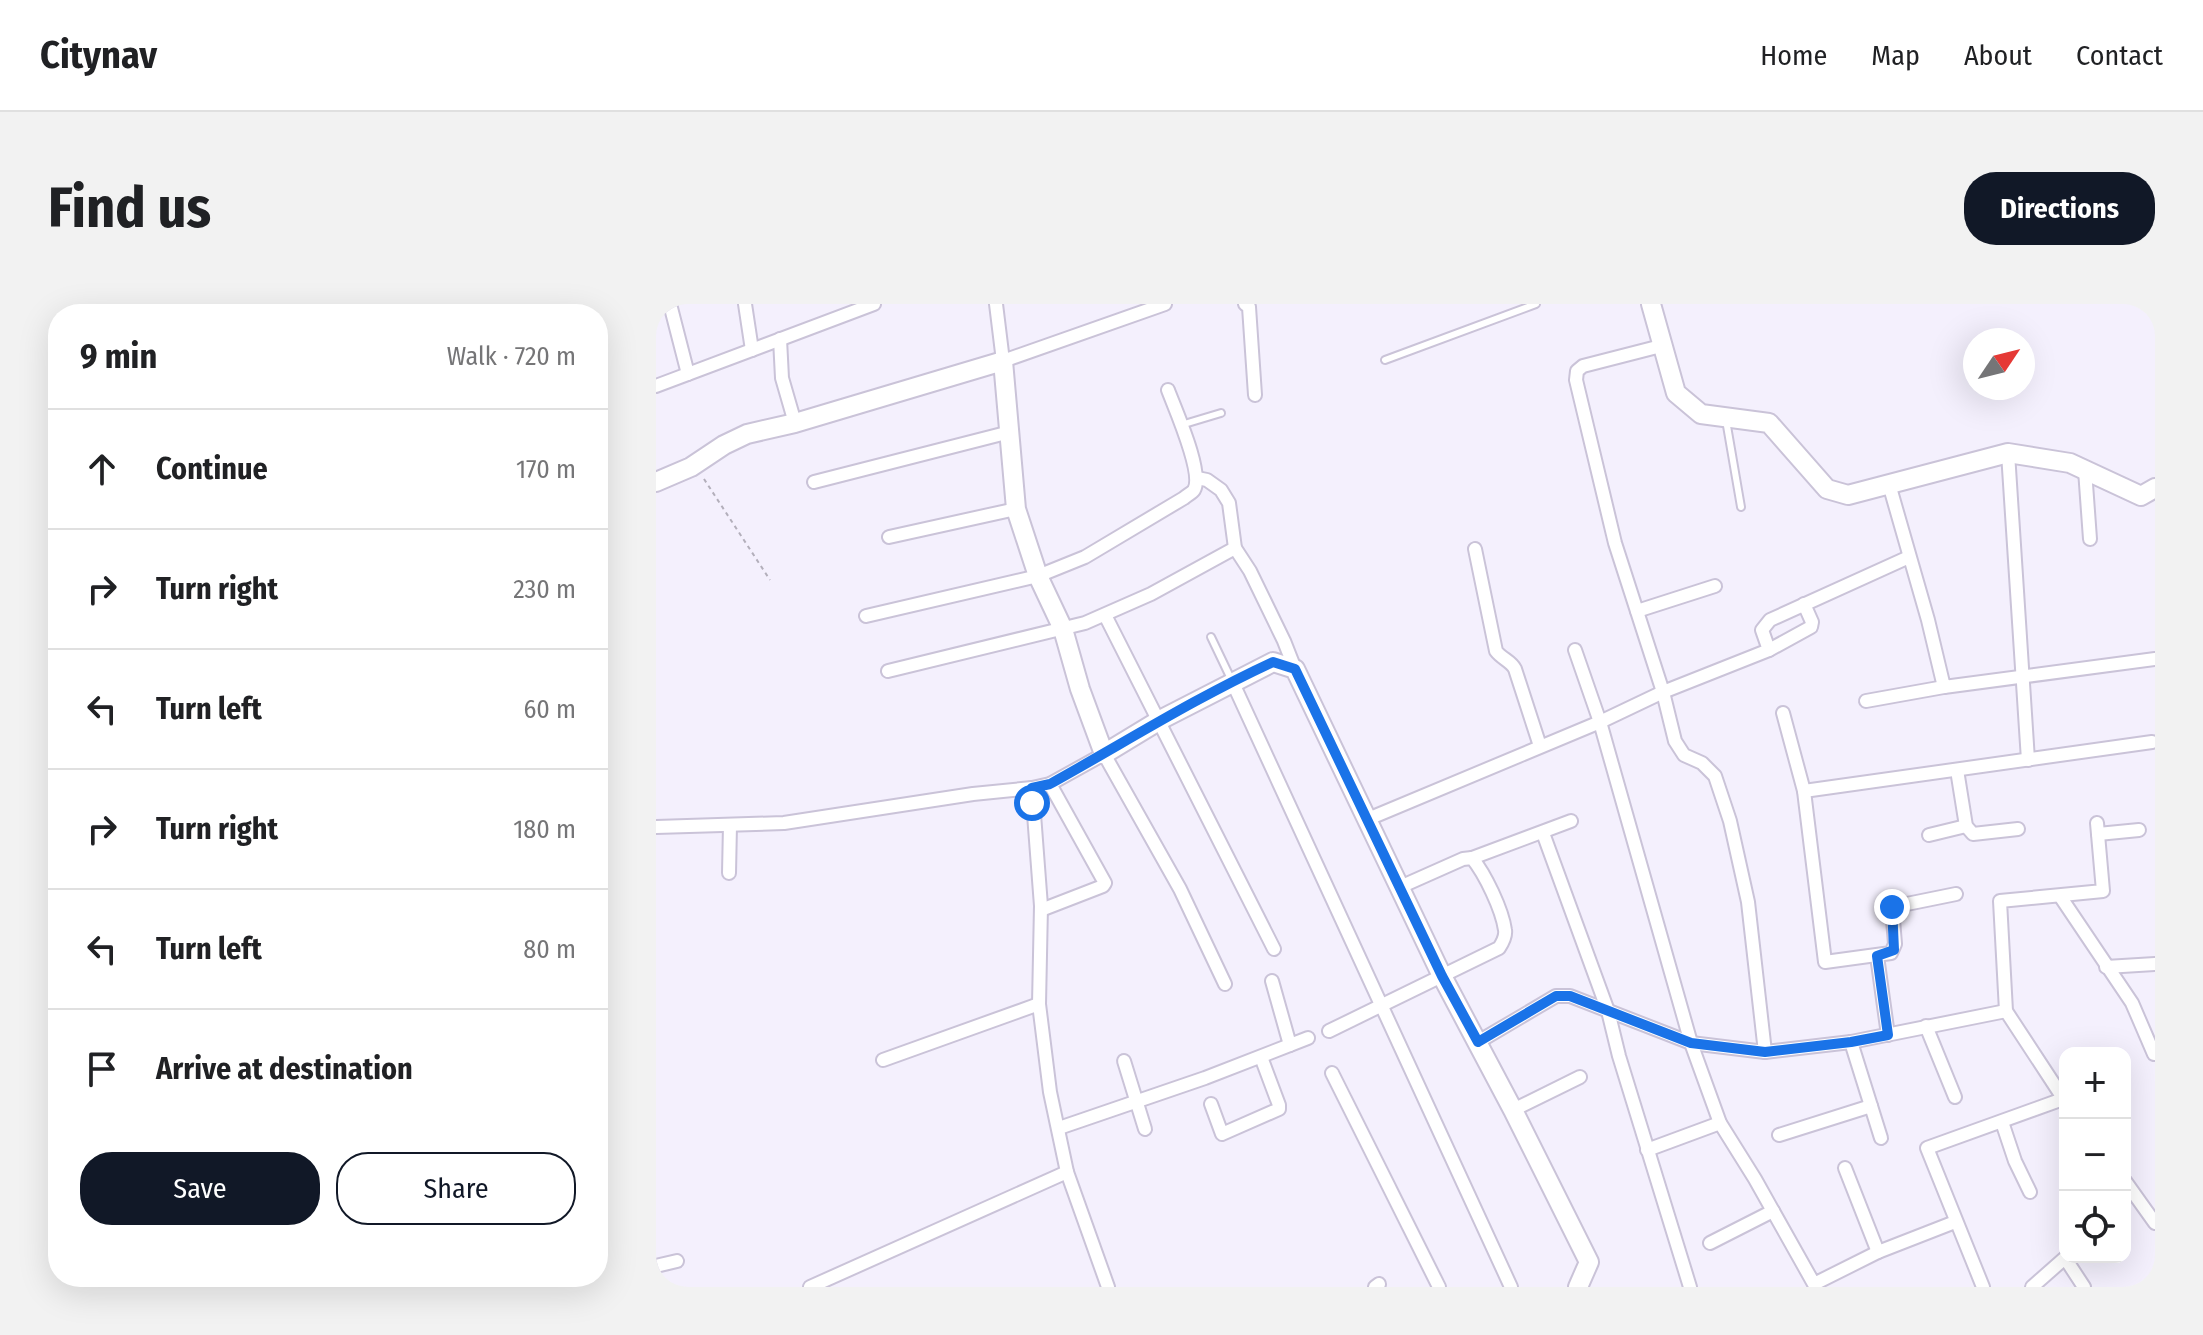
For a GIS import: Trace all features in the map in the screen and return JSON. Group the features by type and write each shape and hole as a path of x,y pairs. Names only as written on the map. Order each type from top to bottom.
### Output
{"street":[{"path":"670,304 688,374"},
{"path":"745,304 752,350"},
{"path":"656,386 874,304"},
{"path":"996,304 1016,509 1038,576 1063,629 1080,689 1104,754 1180,889 1225,984"},
{"path":"656,482 747,434 795,423 1003,361 1165,304"},
{"path":"1245,304 1249,307 1255,395"},
{"path":"1651,304 1676,393 1701,414 1769,423 1827,489 1848,495 2008,453 2070,463 2141,496 2155,488"},
{"path":"780,339 782,378 795,423"},
{"path":"1661,346 1583,366 1577,371 1576,380 1615,543 1663,692 1675,741 1684,755 1702,763 1715,776 1730,821 1748,902 1765,1052"},
{"path":"866,616 1038,576 1085,557 1184,498 1194,490 1197,478 1168,390"},
{"path":"814,482 1010,432"},
{"path":"2008,453 2028,760"},
{"path":"2085,470 2090,539"},
{"path":"1197,478 1207,480 1221,490 1229,503 1235,548 1278,627 1295,669 1442,976 1589,1262 1578,1287"},
{"path":"1889,484 1944,687"},
{"path":"889,537 1016,509"},
{"path":"888,671 1063,629 1105,615 1151,594 1235,548"},
{"path":"1475,549 1496,651 1501,658 1513,664 1540,746"},
{"path":"1769,650 1762,630 1777,615 1909,557"},
{"path":"1637,611 1715,586"},
{"path":"1368,819 1600,722 1663,692 1769,650 1811,627 1812,622 1804,604"},
{"path":"1105,615 1274,949"},
{"path":"1575,650 1600,722 1691,1043 1720,1123 1773,1211 1812,1285 1878,1252 1955,1222"},
{"path":"1866,701 1944,687 2155,659"},
{"path":"656,827 784,823 1050,784 1232,681 1273,662 1295,669"},
{"path":"1232,681 1511,1287"},
{"path":"1783,713 1804,791 1824,960 1877,956 1894,950 1891,910 1895,904 1956,894"},
{"path":"1804,791 2152,742"},
{"path":"1957,770 1966,826 1973,834 2018,829"},
{"path":"1041,910 1105,883 1050,784"},
{"path":"1032,788 1041,910 1039,1004 1050,1092 1067,1172 1108,1287"},
{"path":"1400,887 1463,859 1571,821"},
{"path":"729,873 730,825"},
{"path":"1929,835 1966,826"},
{"path":"2059,1092 2006,1011 2000,901 2103,891 2098,828 2139,830"},
{"path":"1543,833 1608,1011 1685,1285"},
{"path":"1329,1031 1499,948 1506,932 1493,896 1472,858"},
{"path":"2060,896 2132,1003 2154,1054"},
{"path":"1877,956 1888,1035"},
{"path":"2106,967 2155,964"},
{"path":"1272,981 1290,1045"},
{"path":"1478,1042 1556,996 1570,996 1691,1043 1765,1052 1851,1042 2006,1011"},
{"path":"883,1060 1039,1004"},
{"path":"1926,1026 1955,1097"},
{"path":"1059,1128 1308,1038"},
{"path":"1851,1042 1881,1138"},
{"path":"1211,1104 1222,1134 1279,1109 1261,1057"},
{"path":"1124,1061 1145,1129"},
{"path":"1332,1073 1439,1287"},
{"path":"1513,1110 1580,1077"},
{"path":"1983,1287 1927,1148 2059,1102"},
{"path":"1779,1135 1871,1106"},
{"path":"2002,1122 2015,1161 2030,1192"},
{"path":"1647,1150 1720,1123"},
{"path":"1845,1168 1878,1252"},
{"path":"810,1287 1067,1172"},
{"path":"2131,1189 2155,1223"},
{"path":"2131,1199 2135,1195"},
{"path":"1710,1243 1773,1211"},
{"path":"656,1266 677,1261"},
{"path":"2032,1287 2059,1262"},
{"path":"2069,1263 2084,1287"}],"lane":[{"path":"1385,360 1536,304"},
{"path":"1181,425 1221,413"},
{"path":"1726,417 1741,507"},
{"path":"1211,637 1232,681"}],"path":[{"path":"695,464 770,580"}],"route":[{"path":"1032,803 1032,788 1050,784 1232,681 1273,662 1295,669 1442,976 1478,1042 1556,996 1570,996 1691,1043 1765,1052 1888,1035 1877,956 1894,950 1892,907"}]}
